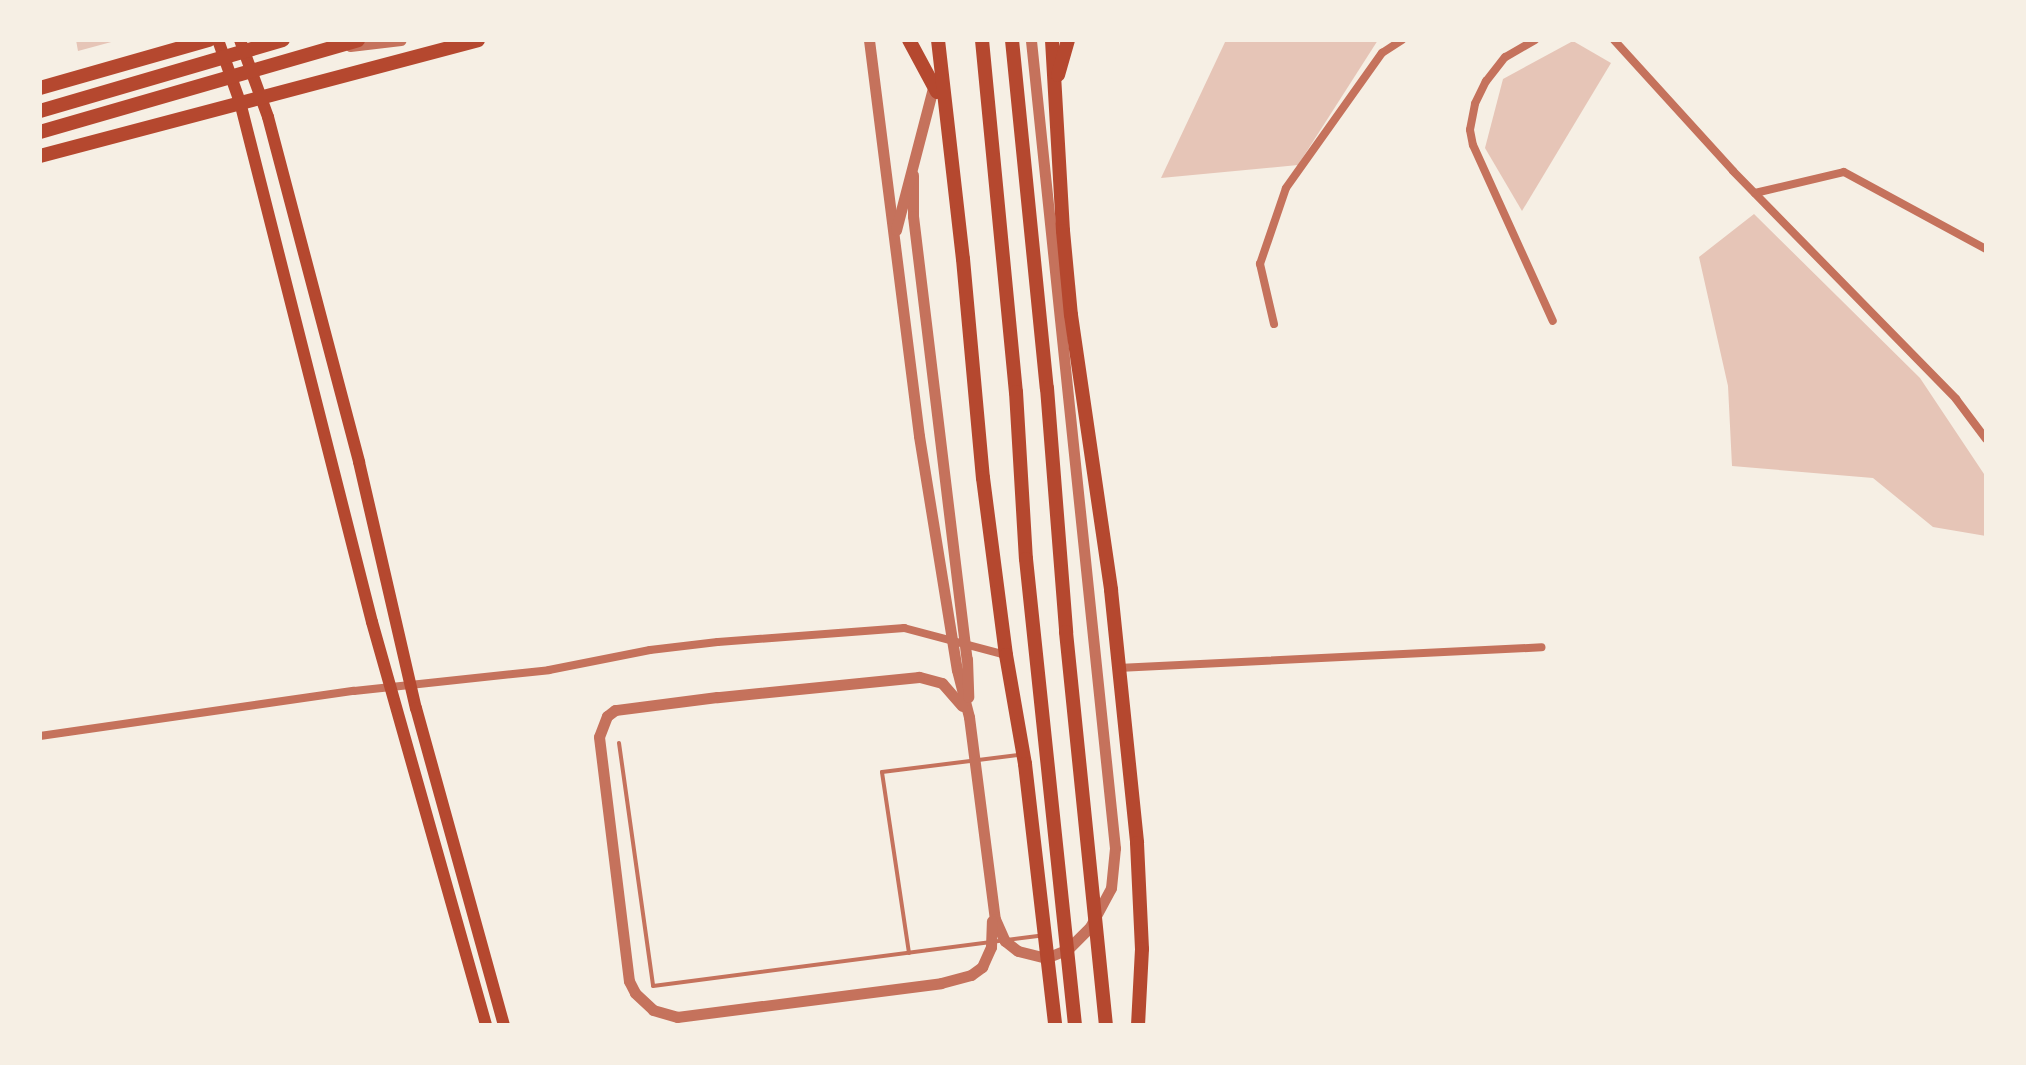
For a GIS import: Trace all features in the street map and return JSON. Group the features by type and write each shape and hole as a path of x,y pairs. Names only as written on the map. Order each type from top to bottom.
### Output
{"main road":[{"path":"40,88 209,40"},
{"path":"218,40 240,102 390,687 486,1025"},
{"path":"240,40 261,96 355,447 411,685 504,1025"},
{"path":"40,111 283,40"},
{"path":"40,132 358,40"},
{"path":"40,156 478,40"},
{"path":"909,40 933,79 945,123"},
{"path":"940,40 945,123 1006,655 1024,755 1055,1025"},
{"path":"982,40 1016,392 1026,559 1075,1025"},
{"path":"1012,40 1047,388 1066,632 1106,1025"},
{"path":"1052,40 1053,95 1071,315 1109,576 1140,888 1142,949 1138,1025"},
{"path":"1053,95 1068,40"}],"street":[{"path":"321,49 401,40"},
{"path":"869,40 919,436 957,670 969,717"},
{"path":"894,235 913,175 940,40"},
{"path":"913,175 913,216 967,659 969,717 992,904 998,930 1018,951 1033,957 1056,955 1068,949 1090,927 1111,888 1115,869 1114,826 1031,40"},
{"path":"1274,324 1260,264 1286,188 1382,53 1402,40"},
{"path":"1535,40 1505,57 1486,81 1475,104 1470,130 1473,145 1553,321"},
{"path":"1614,40 1755,193 1956,399 1986,439"},
{"path":"1755,193 1844,172 1986,249"},
{"path":"40,736 390,687 549,670 650,650 718,642 904,628 1006,655"},
{"path":"1118,668 1541,647"},
{"path":"969,717 951,690 932,678 919,677 717,697 615,710 607,716 599,737 629,981 635,993 653,1010 677,1017 941,983 971,975 982,967 991,947 992,904"}],"lane":[{"path":"619,743 653,986 1046,935"},
{"path":"909,953 882,772 1024,755"}],"building":[{"path":"76,40 115,40 115,41 78,51"},
{"path":"1226,40 1378,40 1298,165 1161,178"},
{"path":"1573,41 1611,63 1522,211 1485,148 1503,79"},
{"path":"1754,214 1920,378 1986,477 1986,536 1933,527 1873,478 1732,466 1728,386 1699,257"}]}
